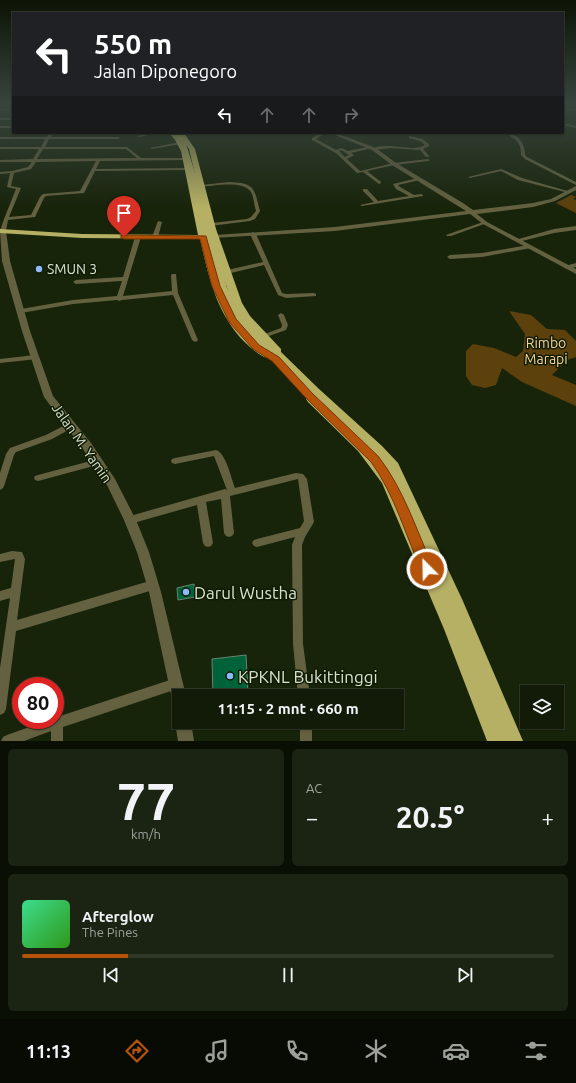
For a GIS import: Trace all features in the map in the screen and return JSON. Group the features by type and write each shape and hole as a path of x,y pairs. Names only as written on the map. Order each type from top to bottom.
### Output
{"highway":[{"path":"176,139 180,143 186,159 203,238 216,286 232,320 256,347 273,353"},
{"path":"183,139 188,154 216,269 226,299 243,327 273,353 367,451 382,469 396,495 514,741"},
{"path":"185,139 192,149 215,237 240,309 276,349 273,353"},
{"path":"197,208 207,207"},
{"path":"1,231 82,236 203,238"},
{"path":"458,627 496,741"}],"street":[{"path":"0,173 29,168 48,139"},
{"path":"90,139 120,139"},
{"path":"314,139 336,151 357,171 364,171 428,158 421,149"},
{"path":"347,139 372,148 394,164 461,204 485,223 576,272"},
{"path":"336,151 341,149 349,152 372,148 396,147 421,149 428,145 416,139"},
{"path":"517,139 524,146 523,155 526,158 574,190"},
{"path":"152,148 180,143"},
{"path":"124,144 140,160"},
{"path":"0,148 128,148"},
{"path":"345,159 352,156 349,152"},
{"path":"0,161 186,159"},
{"path":"6,219 33,216 42,197 45,195 82,192 99,160"},
{"path":"94,170 188,169"},
{"path":"470,178 501,170 520,179 574,190"},
{"path":"364,171 379,183"},
{"path":"1,231 19,188 9,187 12,172"},
{"path":"413,196 398,188 395,184 418,178"},
{"path":"201,186 235,183 242,184 249,188 253,193 258,211 253,218 212,225"},
{"path":"365,190 377,202"},
{"path":"215,237 350,228 472,213 540,204 553,200 574,190"},
{"path":"362,205 421,195"},
{"path":"155,237 160,222"},
{"path":"450,235 485,223"},
{"path":"518,240 554,231 576,228"},
{"name":"Jalan M. Yamin","path":"1,231 3,262 49,396 98,462 130,520 143,552 153,585 177,689"},
{"path":"253,234 279,291 283,295 314,295"},
{"path":"119,298 138,237"},
{"path":"450,257 482,255 530,247"},
{"path":"226,272 237,271 250,266 267,263"},
{"path":"567,267 576,265"},
{"path":"174,275 175,293 195,340"},
{"path":"76,282 126,279"},
{"path":"21,311 73,302 175,293"},
{"path":"264,336 284,329 285,325 281,315"},
{"path":"0,361 35,357"},
{"path":"0,486 10,454 13,450 43,440 71,425"},
{"path":"175,461 216,453 219,456 228,493 229,534"},
{"path":"38,478 98,462"},
{"path":"130,520 228,493 300,476 303,480 309,522 297,545 298,644 303,689"},
{"path":"201,500 208,543"},
{"path":"257,543 304,531"},
{"path":"0,558 19,555 16,591 0,708"},
{"path":"11,627 153,585"},
{"path":"0,596 16,591"},
{"path":"64,721 176,684"},
{"path":"7,741 40,729"},
{"path":"57,729 57,741"},
{"path":"184,729 186,741"},
{"path":"306,729 306,741"}],"green space":[{"path":"571,195 576,197 573,199 576,200 576,213 556,203"},
{"name":"Rimbo Marapi","path":"509,311 531,315 547,329 565,330 576,341 576,357 567,360 552,375 576,385 576,406 522,382 502,368 496,385 485,388 472,385 466,376 466,351 473,344 494,348 516,357 523,351 525,334"}],"building":[{"name":"Darul Wustha","path":"194,584 195,597 178,600 177,588"},
{"name":"KPKNL Bukittinggi","path":"246,655 248,689 213,689 212,659"}],"place":[{"name":"SMUN 3","path":"39,269"},
{"name":"Darul Wustha","path":"186,592"},
{"name":"KPKNL Bukittinggi","path":"230,676"}],"route":[{"path":"124,237 203,238 216,286 222,302 232,320 256,347 276,359 309,395 367,451 382,469 396,495 427,569"}]}
